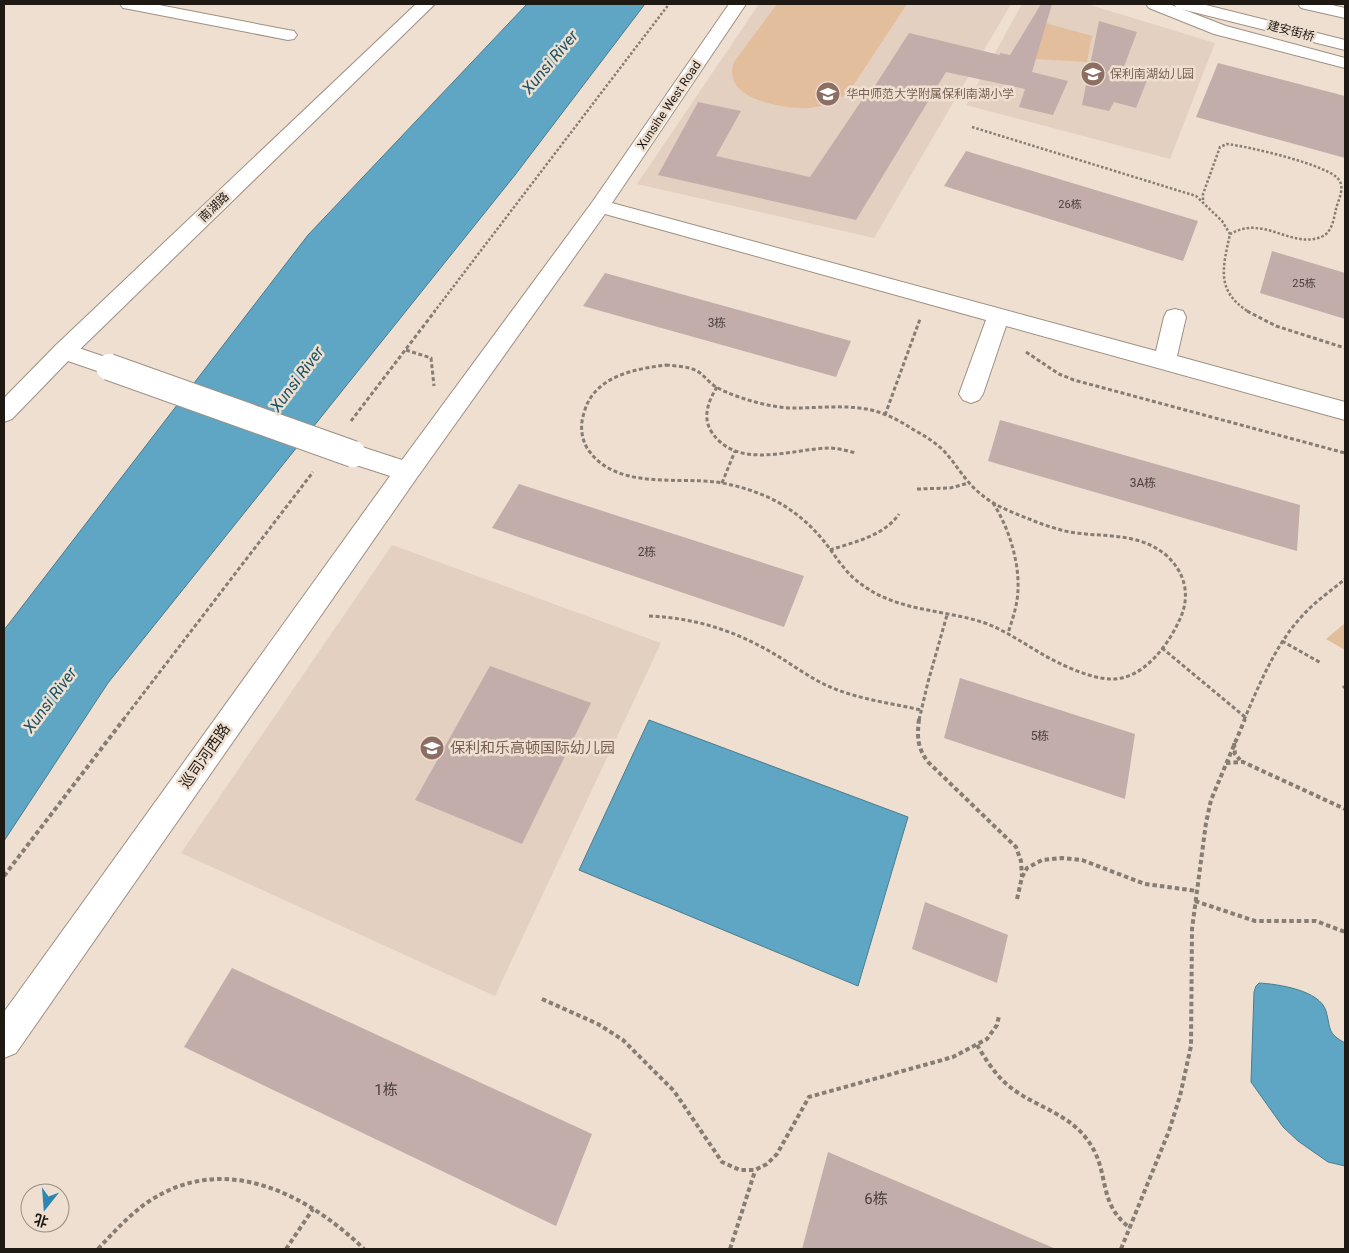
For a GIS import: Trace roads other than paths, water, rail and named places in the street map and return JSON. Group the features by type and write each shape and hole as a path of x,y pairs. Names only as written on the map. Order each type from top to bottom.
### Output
{"street":[{"path":"129,4 288,35"},
{"name":"南湖路","path":"4,412 64,351 426,4"},
{"name":"Xunsihe West Road","path":"439,428 600,206 737,4"},
{"path":"1155,4 1220,30 1345,63"},
{"name":"建安街桥","path":"1183,4 1345,45"},
{"path":"1307,4 1345,13"},
{"name":"建安街桥","path":"1290,13 1345,28"},
{"path":"600,206 1345,411"},
{"path":"971,394 999,315"},
{"path":"1165,360 1175,317"},
{"path":"64,351 407,472"},
{"name":"巡司河西路","path":"4,1041 439,428"}],"water":[{"name":"Xunsi River","path":"527,4 645,4 515,175 108,683 4,841 4,630 308,235"},
{"path":"649,720 908,817 858,986 579,870"},
{"path":"1259,983 1287,987 1316,998 1326,1011 1332,1033 1345,1043 1345,1166 1328,1162 1298,1141 1283,1127 1251,1082 1254,992"}],"place":[{"name":"保利南湖幼儿园","path":"1093,74"},
{"name":"华中师范大学附属保利南湖小学","path":"828,94"},
{"name":"保利和乐高顿国际幼儿园","path":"432,748"}]}
